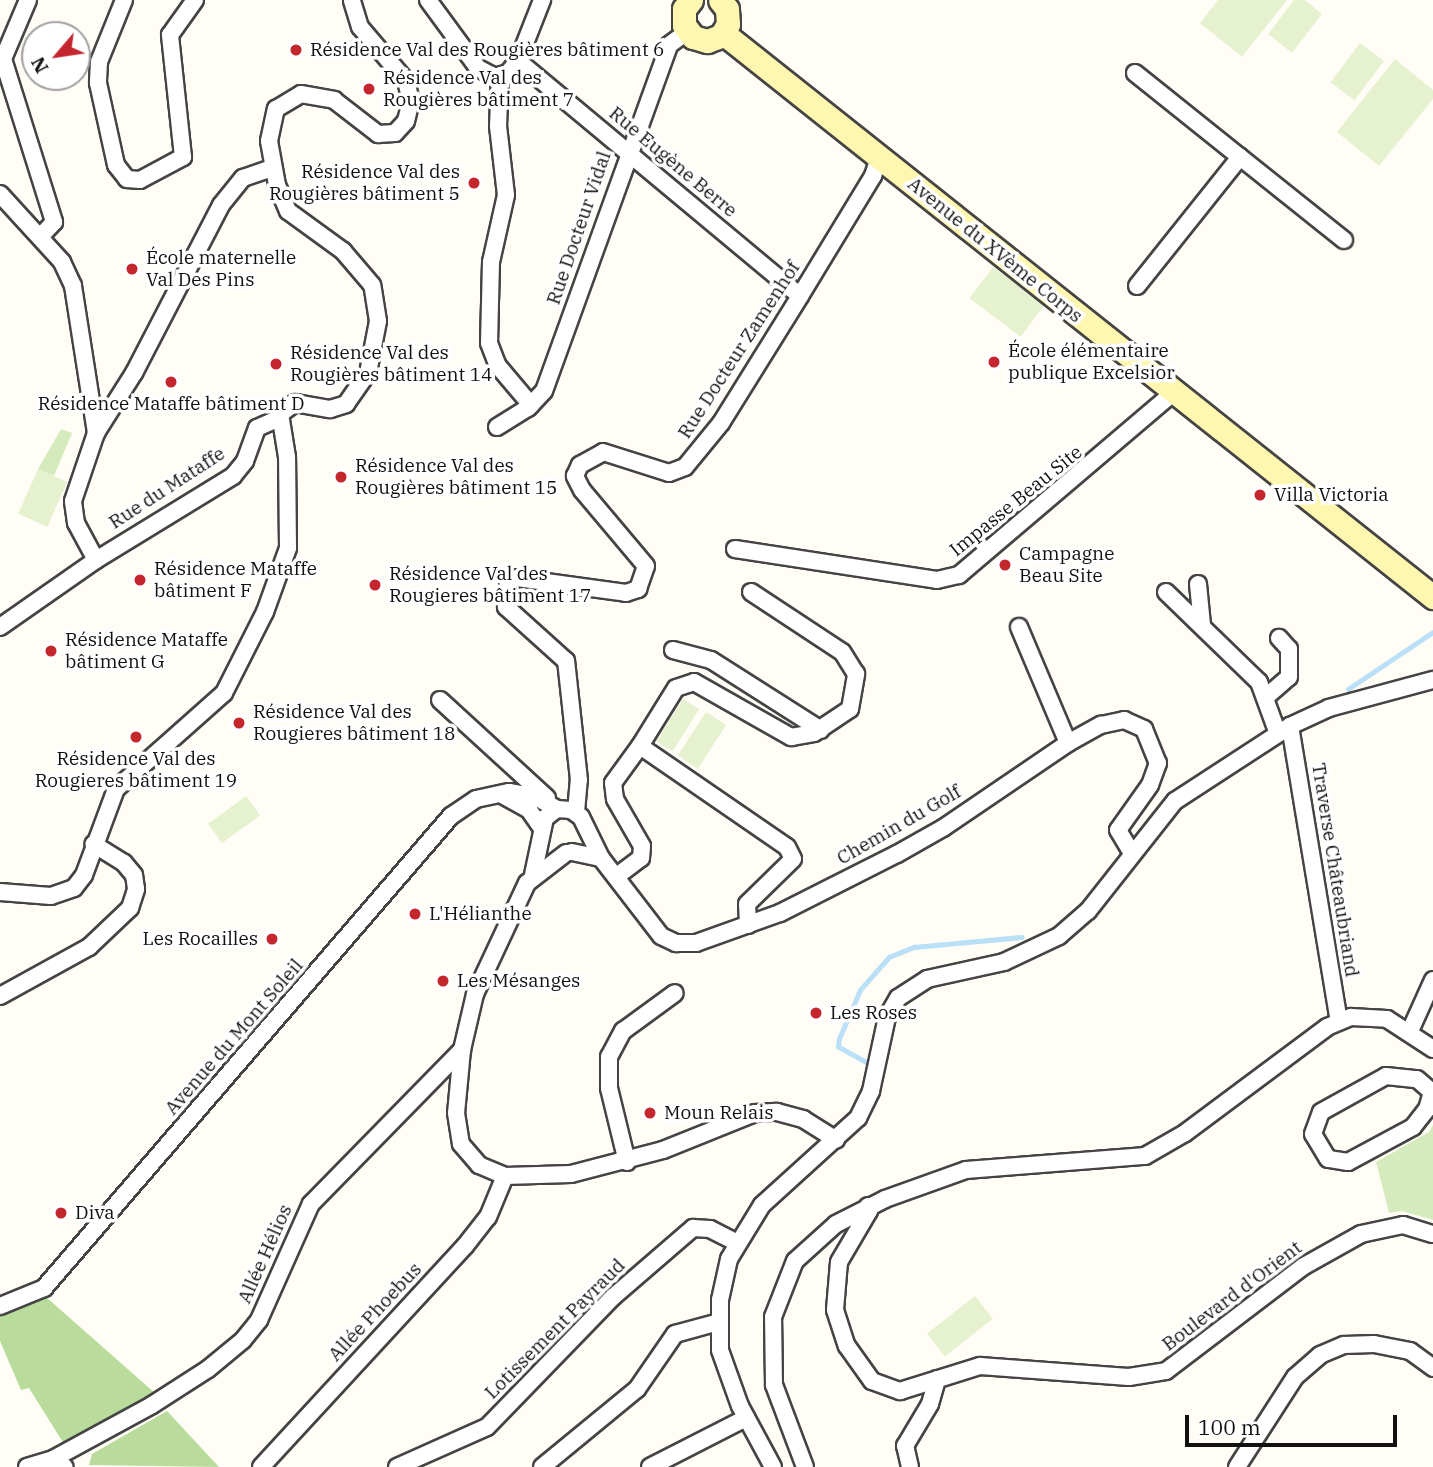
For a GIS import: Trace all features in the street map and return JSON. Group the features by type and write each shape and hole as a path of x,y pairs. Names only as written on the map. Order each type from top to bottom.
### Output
{"main road":[{"path":"688,1 682,17 687,32 707,41 723,33 729,16 720,0"},
{"name":"Avenue du XVème Corps","path":"723,33 1433,597"}],"street":[{"path":"28,0 3,59 54,222 41,236"},
{"path":"124,0 99,62 98,83 116,165 127,179 140,180 183,158 185,141 173,87 170,35 195,0"},
{"path":"96,560 76,523 73,501 96,433 134,373 221,205 243,178 272,168 271,118 279,105 295,96 328,97 378,134 394,133 406,121 411,101 406,81 360,27 352,0"},
{"path":"428,0 478,68 500,76"},
{"path":"531,405 498,366 489,343 491,262 506,195 498,126 500,76 518,61 542,0"},
{"name":"Rue Docteur Vidal","path":"497,427 531,405 544,391 628,152 669,45 687,32"},
{"name":"Rue Eugène Berre","path":"518,61 800,296"},
{"path":"1135,74 1344,240"},
{"name":"Rue Docteur Zamenhof","path":"580,818 579,779 566,661 506,607 508,583 517,578 626,593 638,590 646,566 582,490 575,476 580,465 603,452 669,473 685,467 721,423 873,176 879,156"},
{"path":"1137,286 1240,157"},
{"name":"Rue du Mataffe","path":"0,627 96,560 233,476 245,461 257,428 279,418 295,403 330,409 351,400 372,362 378,310 365,273 344,251 288,211 272,168"},
{"path":"0,194 62,262 74,286 96,433"},
{"name":"Impasse Beau Site","path":"735,549 937,580 959,575 1115,446 1174,391"},
{"path":"0,892 51,896 69,891 84,875 116,789 225,693 265,612 285,562 290,533 287,457 279,418"},
{"path":"1198,584 1202,625"},
{"path":"617,876 641,858 642,846 615,799 613,783 676,688 694,682 791,737 821,730 850,709 856,674 842,652 751,592"},
{"name":"Traverse Châteaubriand","path":"1166,592 1259,682 1284,730 1339,1021"},
{"path":"1019,627 1068,743"},
{"path":"1266,696 1289,677 1289,649 1279,638"},
{"path":"673,650 711,660 821,730"},
{"path":"773,1467 746,1418 725,1368 719,1322 724,1279 736,1242 783,1182 835,1139 865,1104 887,1017 898,998 927,979 1004,962 1059,936 1088,911 1130,852 1175,801 1284,730 1329,708 1433,680"},
{"path":"440,700 558,809 580,818 585,837 569,853 533,875"},
{"name":"Chemin du Golf","path":"580,818 601,858 661,936 676,943 696,943 748,925 921,841 1068,743 1101,724 1124,720 1144,729 1151,741 1156,774 1118,830 1130,852"},
{"path":"640,746 787,847 793,859 747,904 748,925"},
{"path":"499,794 522,805 551,850 601,858"},
{"name":"Avenue du Mont Soleil","path":"0,1306 44,1288 451,816 476,799 499,794 527,794 558,809"},
{"path":"558,809 548,814 541,833 533,875 500,934 475,994 462,1050 457,1101 461,1144 479,1165 505,1176 571,1174 627,1162 755,1113 777,1112 803,1119 835,1139"},
{"path":"0,996 89,947 130,908 136,889 134,875 124,863 94,844"},
{"path":"1410,1031 1433,980"},
{"path":"627,1162 609,1088 609,1057 622,1031 675,993"},
{"path":"805,1467 774,1385 773,1317 786,1277 805,1249 868,1206 976,1168 1145,1156 1185,1133 1339,1021 1375,1017 1410,1031 1433,1049"},
{"name":"Allée Hélios","path":"59,1463 208,1369 243,1340 259,1320 311,1204 462,1050"},
{"path":"1386,1076 1417,1079 1432,1092 1427,1109 1413,1127 1348,1162 1328,1159 1313,1134 1321,1112 1386,1076"},
{"path":"426,1086 442,1086 457,1101"},
{"name":"Allée Phoebus","path":"261,1467 465,1246 488,1217 505,1176"},
{"name":"Boulevard d'Orient","path":"868,1206 869,1211 845,1248 835,1278 835,1310 847,1346 872,1381 887,1389 914,1388 980,1366 1129,1377 1166,1371 1304,1266 1361,1234 1403,1225 1433,1234"},
{"name":"Lotissement Payraud","path":"397,1467 487,1427 613,1297 694,1228 710,1228 736,1242"},
{"path":"542,1467 637,1389 675,1334 719,1322"},
{"path":"1237,1467 1295,1377 1320,1355 1344,1345 1374,1344 1410,1352 1433,1368"},
{"path":"910,1467 905,1446 930,1404 937,1379"},
{"path":"650,1467 746,1418"},
{"path":"27,1467 59,1463"}],"green space":[{"path":"1218,0 1287,0 1242,57 1200,23"},
{"path":"1294,0 1305,0 1322,14 1292,53 1268,34"},
{"path":"1360,43 1384,61 1354,100 1331,82"},
{"path":"1395,59 1433,90 1433,99 1379,166 1337,132"},
{"path":"993,267 1044,306 1021,337 970,298"},
{"path":"61,429 72,433 54,476 38,469"},
{"path":"38,469 67,482 47,527 18,514"},
{"path":"683,699 699,709 673,751 657,741"},
{"path":"706,712 726,725 698,769 678,756"},
{"path":"246,796 260,815 222,843 208,824"},
{"path":"1433,1125 1433,1220 1402,1211 1389,1213 1376,1162 1429,1132"},
{"path":"975,1296 993,1319 945,1356 927,1334"},
{"path":"46,1297 156,1394 64,1444 29,1388 21,1390 0,1341 0,1314"},
{"path":"167,1411 219,1467 89,1465 92,1454"}],"waterway":[{"path":"1348,689 1433,632"},
{"path":"867,1063 838,1047 839,1039 860,990 889,957 914,947 1022,937"}],"place":[{"name":"Résidence Val des Rougières bâtiment 6","path":"296,50"},
{"name":"Résidence Val des Rougières bâtiment 7","path":"369,89"},
{"name":"Résidence Val des Rougières bâtiment 5","path":"474,183"},
{"name":"École maternelle Val Des Pins","path":"132,269"},
{"name":"École élémentaire publique Excelsior","path":"994,362"},
{"name":"Résidence Val des Rougières bâtiment 14","path":"276,364"},
{"name":"Résidence Mataffe bâtiment D","path":"171,382"},
{"name":"Résidence Val des Rougières bâtiment 15","path":"341,477"},
{"name":"Villa Victoria","path":"1260,495"},
{"name":"Campagne Beau Site","path":"1005,565"},
{"name":"Résidence Mataffe bâtiment F","path":"140,580"},
{"name":"Résidence Val des Rougieres bâtiment 17","path":"375,585"},
{"name":"Résidence Mataffe bâtiment G","path":"51,651"},
{"name":"Résidence Val des Rougieres bâtiment 18","path":"239,723"},
{"name":"Résidence Val des Rougieres bâtiment 19","path":"136,737"},
{"name":"L'Hélianthe","path":"415,914"},
{"name":"Les Rocailles","path":"272,939"},
{"name":"Les Mésanges","path":"443,981"},
{"name":"Les Roses","path":"816,1013"},
{"name":"Moun Relais","path":"650,1113"},
{"name":"Diva","path":"61,1213"}]}
